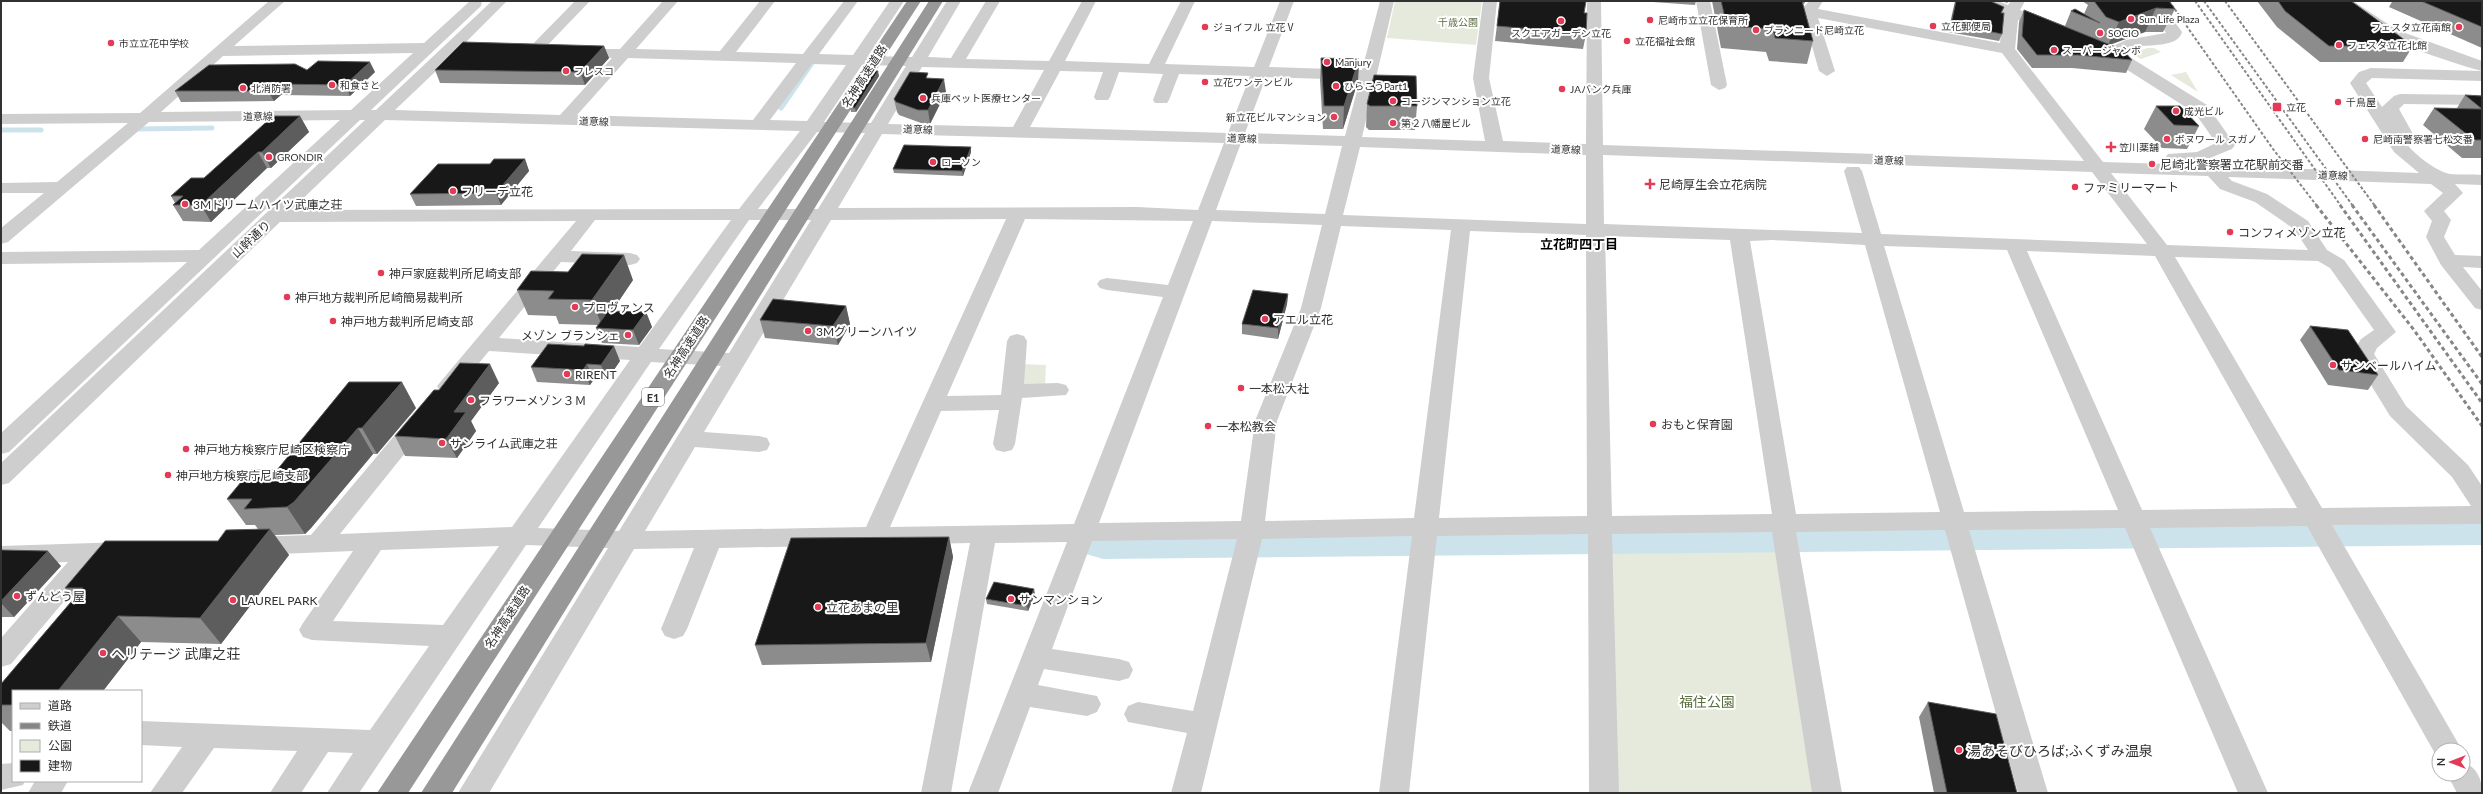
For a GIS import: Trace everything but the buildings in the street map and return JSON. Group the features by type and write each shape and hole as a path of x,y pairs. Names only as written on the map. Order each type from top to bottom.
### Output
{"highway":[{"name":"名神高速道路","path":"392,793 914,1"},
{"name":"名神高速道路","path":"436,793 936,1"}],"street":[{"path":"1,238 188,81 186,79 278,1"},
{"name":"山幹通り","path":"1,446 479,1"},
{"name":"山幹通り","path":"1,477 500,1"},
{"path":"519,50 583,1"},
{"path":"564,120 671,1"},
{"path":"725,56 768,1"},
{"path":"758,125 851,1"},
{"path":"342,793 645,354 745,213 812,127 897,1"},
{"path":"474,793 827,214 954,1"},
{"path":"956,63 993,1"},
{"path":"1019,132 1089,1"},
{"path":"1155,68 1188,1"},
{"path":"983,793 1287,1"},
{"path":"1186,793 1251,537 1266,421 1311,308 1331,220 1388,1"},
{"path":"1490,1 1481,78 1495,146"},
{"path":"1594,1 1596,150 1595,230 1604,793"},
{"path":"1703,1 1719,85"},
{"path":"1755,1 1813,6 2007,49 2090,155 2162,251 2443,742"},
{"path":"1985,1 2014,6 2061,33"},
{"path":"2111,53 2131,42 2156,41 2173,36 2174,32 2153,1"},
{"path":"2344,1 2355,11 2384,29 2427,47 2482,66"},
{"path":"1813,6 1827,71"},
{"path":"2007,49 2014,6"},
{"path":"1596,150 1615,139 2090,155 2200,157 2226,146 2218,131 2201,109 2124,59 2090,44"},
{"path":"2427,47 2438,60 2443,74"},
{"path":"220,51 428,48"},
{"path":"451,48 1368,75"},
{"path":"1102,97 1113,67"},
{"path":"1161,100 1173,69"},
{"path":"2482,76 2371,73 2361,78 2358,83 2400,148 2454,193 2433,211 2442,220 2435,237 2448,261 2482,304"},
{"path":"2360,87 2405,98 2482,100"},
{"path":"2405,98 2391,106 2391,111 2406,138 2421,154 2451,166 2482,168"},
{"name":"道意線","path":"1,119 382,115 1495,146 2482,180"},
{"path":"1596,150 1621,161 2226,186 2261,198 2276,210 2290,217 2311,238 2320,254 2337,264 2386,332 2368,344 2363,354 2398,411 2460,471 2482,505"},
{"path":"2200,157 2226,186"},
{"path":"2426,169 2454,181 2482,190"},
{"path":"1853,171 2033,793"},
{"path":"1,188 61,187"},
{"path":"275,216 745,213 1205,215 2015,246 2313,256 2320,254"},
{"path":"874,536 1018,213"},
{"path":"318,543 591,214"},
{"path":"1394,793 1461,224"},
{"path":"1739,235 1784,505 1784,531 1827,793"},
{"path":"2015,246 2253,793"},
{"path":"1,258 204,256"},
{"path":"556,256 630,259"},
{"path":"2448,261 2482,262"},
{"path":"1107,284 1175,292"},
{"path":"1004,444 1012,396 1017,341"},
{"path":"483,344 737,360"},
{"path":"933,404 1058,390"},
{"path":"690,438 759,444"},
{"path":"232,547 520,536 628,540 1083,533 1251,537 2139,528 2320,525 2482,515"},
{"path":"936,793 984,535"},
{"path":"674,629 710,539"},
{"path":"374,541 312,630 450,636"},
{"path":"1,555 146,550"},
{"path":"1,656 91,553"},
{"path":"1035,657 1119,670"},
{"path":"1021,694 1087,704"},
{"path":"1138,714 1203,724"},
{"path":"142,733 377,742"},
{"path":"165,793 206,736"},
{"path":"285,793 320,740"},
{"path":"1,777 12,776"},
{"path":"43,793 52,782"},
{"path":"2467,782 2473,793"}],"green space":[{"name":"千歳公園","path":"1395,1 1482,1 1476,45 1387,38"},
{"path":"2147,48 2154,48 2161,52 2141,59 2132,54"},
{"path":"2186,72 2198,92 2171,75"},
{"path":"1021,364 1046,365 1045,387 1024,388"},
{"name":"福住公園","path":"1766,541 1775,548 1814,793 1618,793 1610,551 1617,543"}],"waterway":[{"path":"781,108 812,63"},
{"path":"137,129 212,128"},
{"path":"1,130 41,130"},
{"path":"1103,542 2482,528"}],"railway":[{"path":"2169,1 2273,149 2317,206"},
{"path":"2195,1 2341,206"},
{"path":"2204,1 2353,206"},
{"path":"2225,1 2375,206"},
{"path":"2316,205 2414,330 2482,426"},
{"path":"2340,205 2482,403"},
{"path":"2352,205 2482,384"},
{"path":"2374,205 2482,357"}],"place":[{"name":"Sun Life Plaza","path":"2131,19"},
{"name":"尼崎市立立花保育所","path":"1650,20"},
{"name":"スクエアガーデン立花","path":"1561,21"},
{"name":"立花郵便局","path":"1933,26"},
{"name":"ジョイフル 立花Ⅴ","path":"1205,27"},
{"name":"フェスタ立花南館","path":"2459,27"},
{"name":"ブランニード尼崎立花","path":"1756,30"},
{"name":"SOCIO","path":"2100,33"},
{"name":"立花福祉会館","path":"1627,41"},
{"name":"市立立花中学校","path":"111,43"},
{"name":"フェスタ立花北館","path":"2339,45"},
{"name":"スーパージャンボ","path":"2054,50"},
{"name":"Manjury","path":"1327,62"},
{"name":"フレスコ","path":"566,71"},
{"name":"立花ワンテンビル","path":"1205,82"},
{"name":"和食さと","path":"332,85"},
{"name":"ひらこうPart1","path":"1336,86"},
{"name":"北消防署","path":"243,88"},
{"name":"JAバンク兵庫","path":"1562,89"},
{"name":"兵庫ペット医療センター","path":"923,98"},
{"name":"コージンマンション立花","path":"1393,101"},
{"name":"千鳥屋","path":"2338,102"},
{"name":"立花","path":"2277,107"},
{"name":"成光ビル","path":"2176,111"},
{"name":"新立花ビルマンション","path":"1334,117"},
{"name":"第２八幡屋ビル","path":"1393,123"},
{"name":"ボヌワール スガノ","path":"2167,139"},
{"name":"尼崎南警察署七松交番","path":"2365,139"},
{"name":"笠川薬舗","path":"2111,147"},
{"name":"GRONDIR","path":"269,157"},
{"name":"ローソン","path":"933,162"},
{"name":"尼崎北警察署立花駅前交番","path":"2152,164"},
{"name":"尼崎厚生会立花病院","path":"1650,184"},
{"name":"ファミリーマート","path":"2075,187"},
{"name":"フリーデ立花","path":"453,191"},
{"name":"3Mドリームハイツ武庫之荘","path":"185,204"},
{"name":"コンフィメゾン立花","path":"2230,232"},
{"name":"神戸家庭裁判所尼崎支部","path":"381,273"},
{"name":"神戸地方裁判所尼崎簡易裁判所","path":"287,297"},
{"name":"プロヴァンス","path":"575,307"},
{"name":"アエル立花","path":"1265,319"},
{"name":"神戸地方裁判所尼崎支部","path":"333,321"},
{"name":"3Mグリーンハイツ","path":"808,331"},
{"name":"メゾン ブランシェ","path":"628,335"},
{"name":"サンベールハイム","path":"2333,365"},
{"name":"RIRENT","path":"567,374"},
{"name":"一本松大社","path":"1241,388"},
{"name":"フラワーメゾン３Ｍ","path":"471,400"},
{"name":"おもと保育園","path":"1653,424"},
{"name":"一本松教会","path":"1208,426"},
{"name":"サンライム武庫之荘","path":"442,443"},
{"name":"神戸地方検察庁尼崎区検察庁","path":"186,449"},
{"name":"神戸地方検察庁尼崎支部","path":"168,475"},
{"name":"ずんどう屋","path":"17,596"},
{"name":"サンマンション","path":"1011,599"},
{"name":"LAUREL PARK","path":"233,600"},
{"name":"立花あまの里","path":"818,607"},
{"name":"ヘリテージ 武庫之荘","path":"103,653"},
{"name":"湯あそびひろば;ふくずみ温泉","path":"1959,750"}],"district":[{"name":"立花町四丁目","path":"1579,244"}]}
